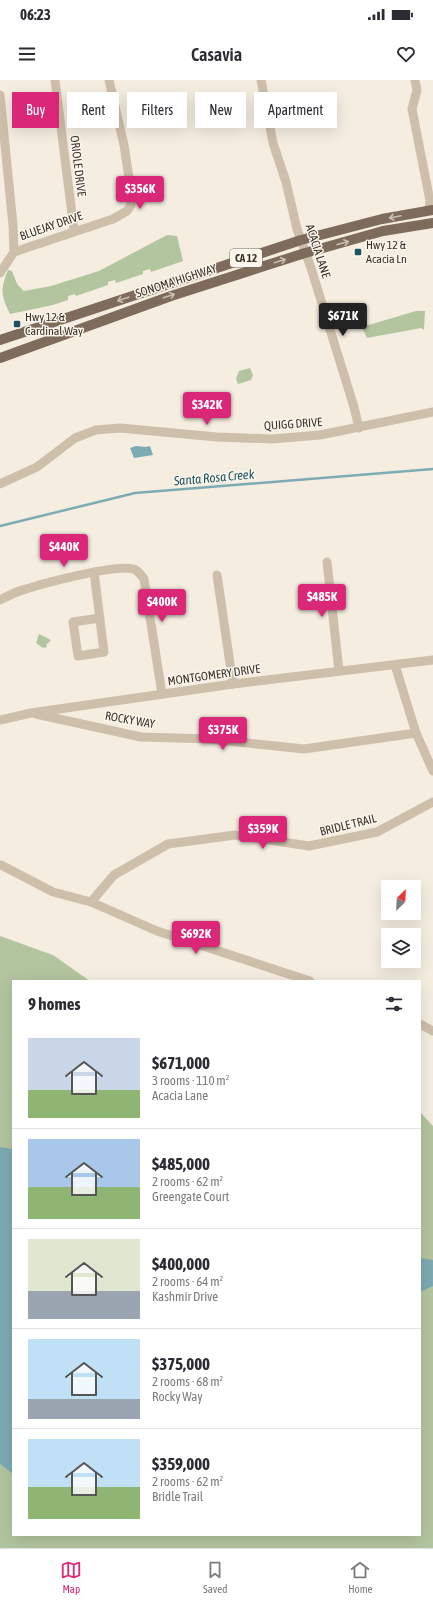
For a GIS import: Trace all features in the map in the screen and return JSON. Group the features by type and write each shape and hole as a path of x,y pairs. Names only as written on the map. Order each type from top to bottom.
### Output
{"main road":[{"name":"SONOMA HIGHWAY","path":"0,340 301,240 382,219 431,210"},
{"name":"SONOMA HIGHWAY","path":"0,357 149,303 305,253 383,232 433,223"}],"street":[{"name":"ORIOLE DRIVE","path":"55,80 74,230"},
{"name":"BLUEJAY DRIVE","path":"14,252 74,230 113,219 127,211 131,205 131,191 124,144 109,80"},
{"name":"ACACIA LANE","path":"261,80 273,143 286,182 301,240 311,268 359,428"},
{"path":"415,80 416,90 412,109 431,210"},
{"path":"0,95 13,225 14,252 0,273"},
{"name":"QUIGG DRIVE","path":"0,484 37,467 75,438 106,428 217,437 272,439 320,435 433,412"},
{"path":"327,562 339,671"},
{"path":"0,600 24,589 94,572 127,568 133,569 140,573 144,579 162,694"},
{"path":"94,572 100,618 104,652 78,656 73,622 100,618"},
{"path":"217,574 233,684"},
{"name":"MONTGOMERY DRIVE","path":"0,720 30,713 233,684 433,660"},
{"path":"394,665 416,733 429,751 433,771"},
{"name":"ROCKY WAY","path":"30,713 141,737 209,740 304,749 416,733"},
{"name":"BRIDLE TRAIL","path":"91,902 114,875 168,844 235,835 309,846 377,832 433,802"},
{"path":"1,865 53,892 91,902 157,931 307,980"},
{"path":"421,1025 433,1031"}],"green space":[{"path":"167,235 177,236 183,261 151,272 150,269 143,271 143,274 116,283 115,280 108,282 108,285 76,296 75,294 68,296 68,300 53,305 10,314 3,297 3,288 8,270 12,271 17,284 24,291 51,286 99,271"},
{"path":"416,311 425,311 424,330 421,328 367,338 362,327"},
{"path":"250,368 253,375 251,380 238,384 236,379 239,371"},
{"path":"39,634 51,640 46,645 47,647 43,648 36,643"},
{"path":"0,936 53,955 89,980 12,980 12,1536 421,1536 421,1113 433,1126 433,1548 0,1548"}],"water":[{"path":"136,446 150,446 153,455 134,458 130,448"},
{"path":"0,1147 12,1149 12,1473 0,1464"},
{"path":"421,1258 433,1260 433,1286 421,1292"}],"waterway":[{"name":"Santa Rosa Creek","path":"0,526 135,493 433,469"}],"place":[{"name":"Hwy 12 & Acacia Ln","path":"358,252"},
{"name":"Hwy 12 & Cardinal Way","path":"17,324"}]}
